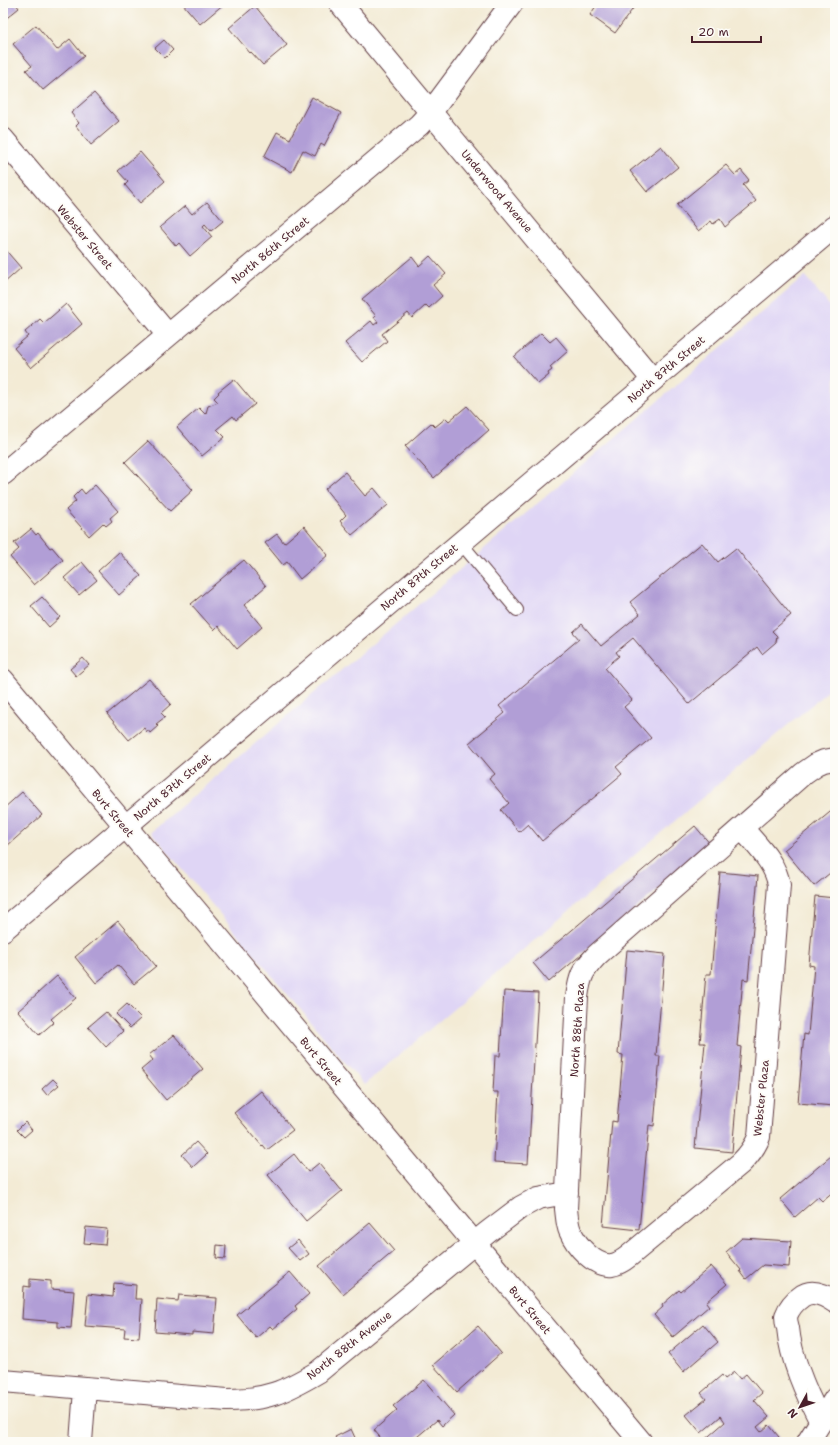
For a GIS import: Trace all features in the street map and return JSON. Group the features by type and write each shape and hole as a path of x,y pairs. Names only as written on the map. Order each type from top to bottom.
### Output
{"street":[{"name":"Underwood Avenue","path":"340,3 653,380"},
{"name":"North 86th Street","path":"3,474 406,137 431,112 512,3"},
{"name":"Webster Street","path":"3,139 168,335"},
{"name":"North 87th Street","path":"3,930 835,226"},
{"name":"Burt Street","path":"3,680 640,1442"},
{"name":"North 88th Plaza","path":"567,1193 577,997 584,970 597,955 811,768 824,761 835,759"},
{"name":"Webster Plaza","path":"567,1193 567,1220 570,1232 580,1247 594,1260 602,1264 612,1265 621,1262 641,1247 741,1163 756,1146 759,1136 779,885 778,878 766,856 742,828"},
{"path":"474,1243 531,1201 547,1195 567,1193"},
{"name":"North 88th Avenue","path":"3,1381 227,1400 246,1400 280,1393 318,1372 474,1243"},
{"path":"821,1422 808,1396 798,1369 788,1334 786,1317 795,1302 804,1294 817,1293 827,1296 835,1302"},
{"path":"81,1442 85,1389"},
{"path":"808,1442 835,1399"}],"lane":[{"path":"460,542 518,610"}],"shaded area":[{"path":"805,276 835,312 835,685 364,1085 151,832"}],"building":[{"path":"3,3 15,3 19,8 3,21"},
{"path":"182,3 225,3 200,24"},
{"path":"598,3 637,3 615,33 590,15"},
{"path":"255,6 287,45 263,65 251,52 250,53 229,28"},
{"path":"36,25 57,50 70,39 84,56 43,90 26,70 32,66 13,44"},
{"path":"164,40 173,50 165,58 155,48"},
{"path":"94,93 119,121 91,145 76,126 79,123 71,113"},
{"path":"312,97 341,113 324,146 321,144 315,156 303,150 292,172 264,157 277,132 290,139"},
{"path":"661,146 678,167 647,192 630,171"},
{"path":"140,152 165,181 140,203 125,185 128,182 118,171"},
{"path":"726,165 735,175 741,170 749,180 743,185 756,201 725,227 720,219 713,224 711,221 698,231 677,205"},
{"path":"207,202 223,221 211,231 205,224 203,226 212,237 190,256 179,243 176,246 160,227 185,206 192,214"},
{"path":"3,247 21,268 3,284"},
{"path":"430,256 446,274 433,285 442,296 429,308 426,305 412,318 408,313 382,334 387,341 362,362 345,343 371,321 374,325 378,322 374,317 376,316 362,299 412,257 419,266"},
{"path":"66,304 82,324 31,368 14,348 28,336 25,332 40,319 44,323"},
{"path":"541,333 550,342 556,337 568,351 550,367 552,370 548,373 549,375 538,384 514,357"},
{"path":"234,379 255,404 236,420 233,416 217,429 225,437 202,456 177,427 199,408 205,414 208,406 218,402 214,398 219,393 218,392"},
{"path":"467,406 489,430 434,478 405,446 431,423 435,427 446,418 449,421"},
{"path":"148,441 193,490 170,511 125,462"},
{"path":"345,472 365,496 374,488 388,505 352,535 340,521 346,515 325,489"},
{"path":"95,485 118,511 110,518 112,521 106,526 103,523 89,536 66,510 76,501 73,497 81,489 85,494"},
{"path":"304,526 328,555 300,579 287,562 283,565 265,543 277,534 284,543"},
{"path":"31,529 36,535 38,533 50,548 52,547 63,560 34,585 10,557 19,549 14,543"},
{"path":"702,543 718,562 736,548 791,615 772,631 777,636 776,642 762,654 757,647 689,704 633,638 616,652 619,656 605,668 632,700 624,707 651,738 616,767 622,774 542,841 528,824 519,832 501,810 509,803 489,779 495,774 469,743 505,713 499,706 579,639 573,632 582,624 601,646 640,614 630,602"},
{"path":"119,552 141,576 119,595 98,571"},
{"path":"244,560 266,586 244,605 262,627 237,649 218,626 214,630 191,604"},
{"path":"82,562 97,580 79,595 64,578"},
{"path":"42,597 60,617 49,627 31,606"},
{"path":"83,658 89,665 76,676 70,669"},
{"path":"149,679 171,704 161,713 165,717 156,724 158,726 150,733 144,728 129,740 107,714"},
{"path":"22,792 42,815 7,846 3,842 3,809"},
{"path":"835,808 835,869 814,886 784,850"},
{"path":"695,826 711,845 549,982 533,963"},
{"path":"720,872 758,876 748,980 743,979 737,1046 741,1047 732,1152 695,1148 705,1043 700,1043 706,974 711,974"},
{"path":"815,896 835,898 834,1106 798,1103 804,1034 808,1035 814,966 809,965"},
{"path":"118,921 156,966 134,984 118,965 96,983 75,957"},
{"path":"627,950 665,954 656,1056 660,1056 654,1126 649,1125 639,1230 603,1226 612,1121 617,1122 623,1055 618,1054"},
{"path":"57,976 76,998 51,1019 54,1022 39,1035 18,1011"},
{"path":"504,991 538,993 528,1164 494,1162 498,1092 493,1092 495,1056 500,1056"},
{"path":"127,1004 141,1018 130,1028 116,1014"},
{"path":"106,1012 123,1031 106,1047 88,1027"},
{"path":"174,1035 203,1069 166,1100 141,1070 153,1060 149,1055"},
{"path":"53,1079 59,1085 47,1095 42,1089"},
{"path":"261,1091 293,1130 267,1150 234,1113"},
{"path":"25,1122 32,1130 24,1137 17,1130"},
{"path":"196,1142 207,1154 193,1167 182,1155"},
{"path":"294,1154 308,1172 319,1163 342,1191 306,1221 268,1175"},
{"path":"831,1156 835,1161 835,1190 822,1201 818,1197 795,1217 780,1199"},
{"path":"370,1223 394,1251 343,1294 319,1266"},
{"path":"86,1227 107,1229 105,1245 84,1243"},
{"path":"742,1238 791,1241 789,1267 763,1265 746,1279 740,1271 741,1270 726,1252"},
{"path":"298,1240 309,1254 300,1261 288,1248"},
{"path":"217,1245 226,1246 225,1259 216,1258"},
{"path":"711,1266 727,1284 706,1302 709,1306 673,1337 654,1315 663,1307 662,1305 679,1290 681,1292"},
{"path":"290,1272 309,1294 295,1306 297,1309 273,1329 270,1326 256,1338 237,1315"},
{"path":"30,1279 51,1281 51,1289 74,1291 71,1328 58,1327 58,1322 22,1319 24,1286 30,1287"},
{"path":"114,1283 136,1285 135,1299 142,1299 139,1338 124,1337 125,1329 85,1326 88,1294 113,1297"},
{"path":"179,1295 217,1298 214,1334 192,1332 192,1335 155,1332 157,1299 178,1301"},
{"path":"703,1324 718,1342 683,1372 668,1354"},
{"path":"478,1326 501,1353 457,1392 433,1365"},
{"path":"734,1372 740,1379 746,1374 762,1393 754,1400 769,1417 757,1427 761,1432 769,1425 779,1437 774,1442 702,1442 725,1422 721,1416 701,1433 686,1415 706,1399 701,1393 722,1375 725,1379"},
{"path":"424,1380 454,1415 442,1426 437,1420 411,1442 384,1442 374,1430 397,1410 393,1406"},
{"path":"351,1429 357,1442 338,1442 335,1437"}]}
